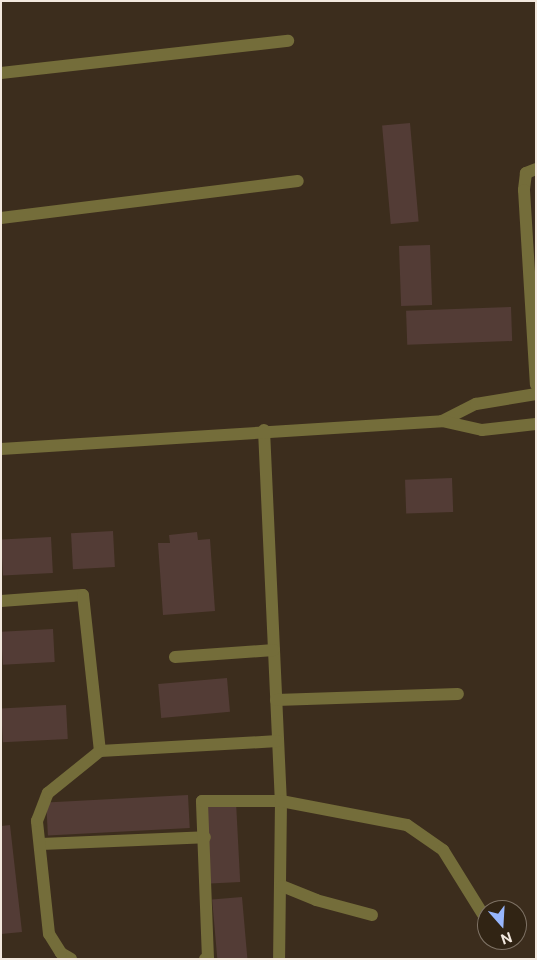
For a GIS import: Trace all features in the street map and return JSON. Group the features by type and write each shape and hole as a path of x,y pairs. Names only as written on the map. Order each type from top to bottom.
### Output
{"street":[{"path":"1,73 288,41"},
{"path":"536,169 526,173 524,190 536,385"},
{"path":"1,218 298,181"},
{"path":"442,421 476,404 536,394"},
{"path":"1,449 264,430 442,421 482,430 536,424"},
{"path":"264,430 280,801 282,886 279,959"},
{"path":"1,601 83,595 100,751"},
{"path":"175,656 274,650"},
{"path":"276,700 458,694"},
{"path":"71,959 61,953 49,934 41,844 37,821 48,793 100,751 278,741"},
{"path":"205,959 208,959 205,837 202,800 280,801 408,825 443,850 477,905"},
{"path":"41,844 205,837"},
{"path":"282,886 316,900 372,915"}],"building":[{"path":"410,123 419,222 391,224 382,125"},
{"path":"430,245 432,305 401,306 399,246"},
{"path":"511,307 512,341 407,345 406,311"},
{"path":"452,478 453,512 406,514 405,480"},
{"path":"113,531 115,567 73,569 71,533"},
{"path":"197,532 198,540 210,539 215,611 163,615 158,543 170,543 169,535"},
{"path":"51,537 53,573 3,576 1,540"},
{"path":"53,629 55,662 3,665 1,632"},
{"path":"227,678 230,712 161,718 158,684"},
{"path":"66,705 68,739 3,742 1,708"},
{"path":"188,795 190,828 48,835 46,802"},
{"path":"236,802 240,882 210,883 206,804"},
{"path":"10,825 22,932 1,934 1,826"},
{"path":"242,897 247,959 217,959 212,900"}]}
